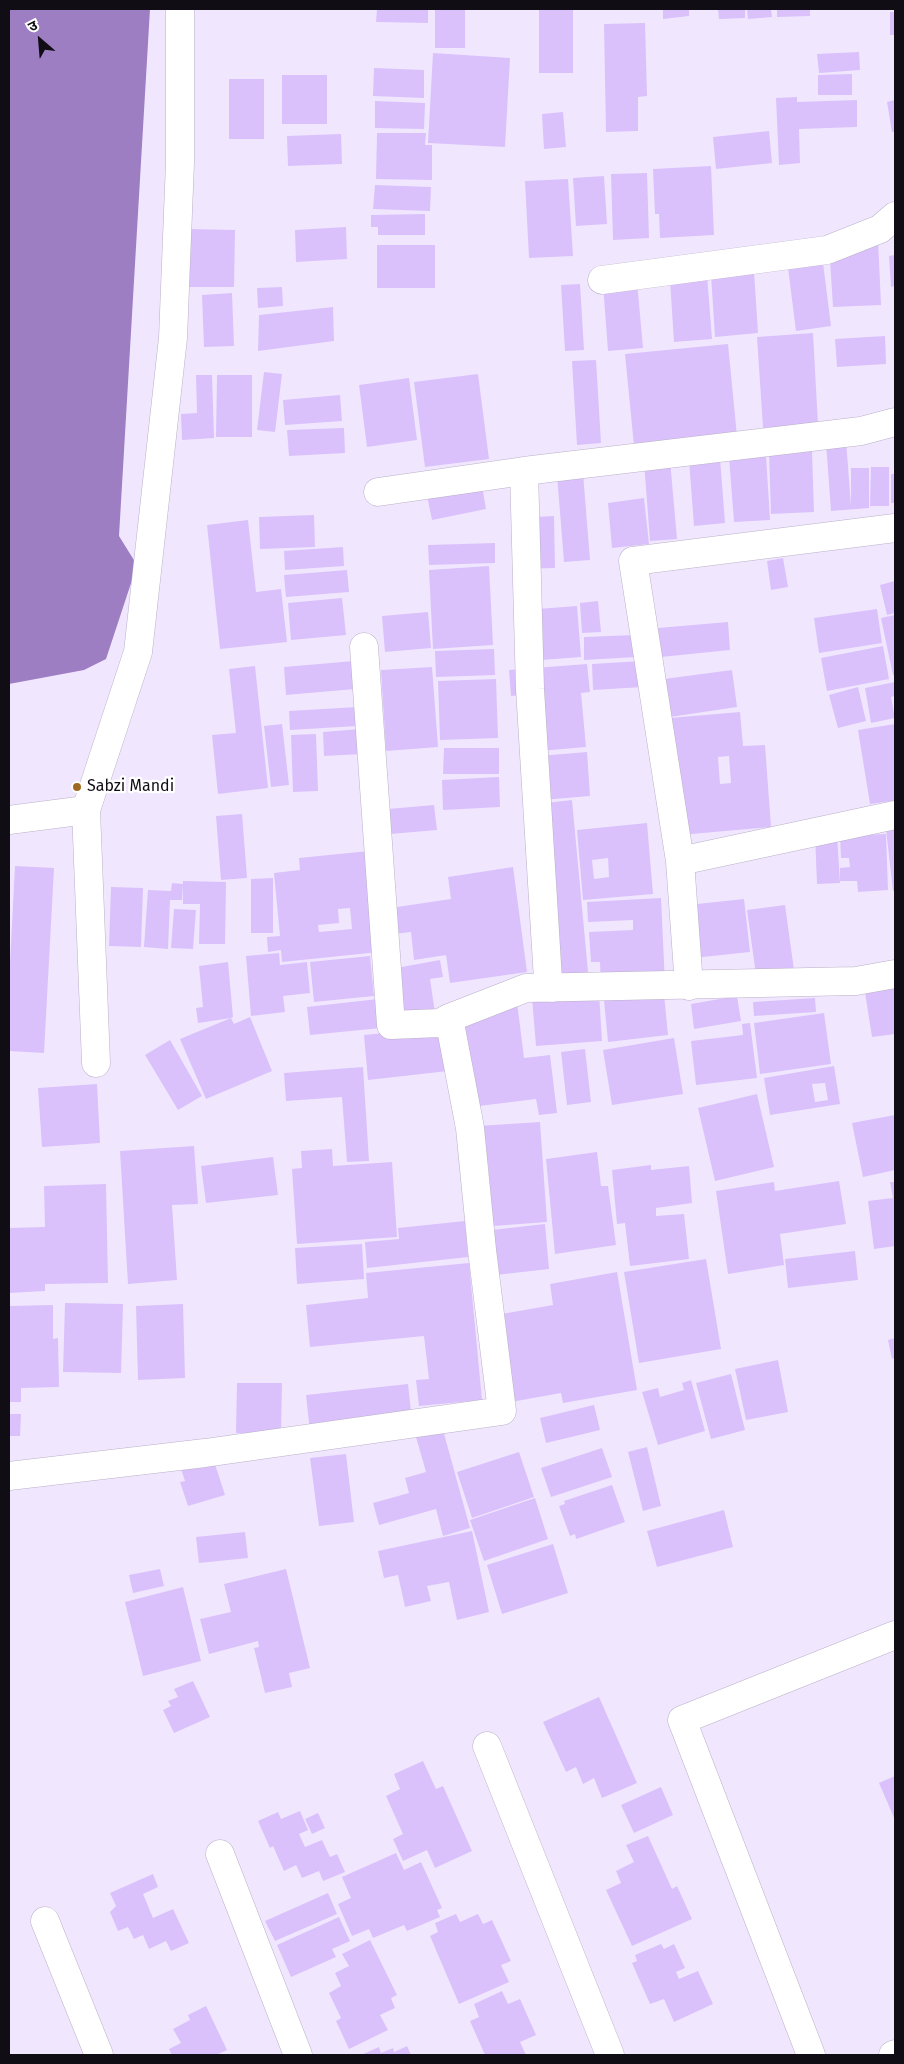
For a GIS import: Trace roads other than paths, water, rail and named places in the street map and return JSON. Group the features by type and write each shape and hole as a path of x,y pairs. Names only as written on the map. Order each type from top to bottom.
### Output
{"street":[{"path":"96,1063 86,810 138,652 173,338 180,162 180,9"},
{"path":"602,280 827,250 880,229 895,216"},
{"path":"378,492 524,471 861,431 895,422"},
{"path":"524,471 530,689 548,980 552,988"},
{"path":"689,986 680,861 633,561 895,528"},
{"path":"364,647 391,1025 440,1023 526,988 689,986 856,980 895,974"},
{"path":"9,820 86,810"},
{"path":"680,861 895,815"},
{"path":"9,1476 206,1453 502,1411 482,1250 470,1128 449,1018"},
{"path":"811,2055 682,1720 895,1635"},
{"path":"487,1746 610,2055"},
{"path":"220,1854 298,2055"},
{"path":"46,1922 99,2055"}],"place":[{"name":"Sabzi Mandi","path":"77,787"}]}
